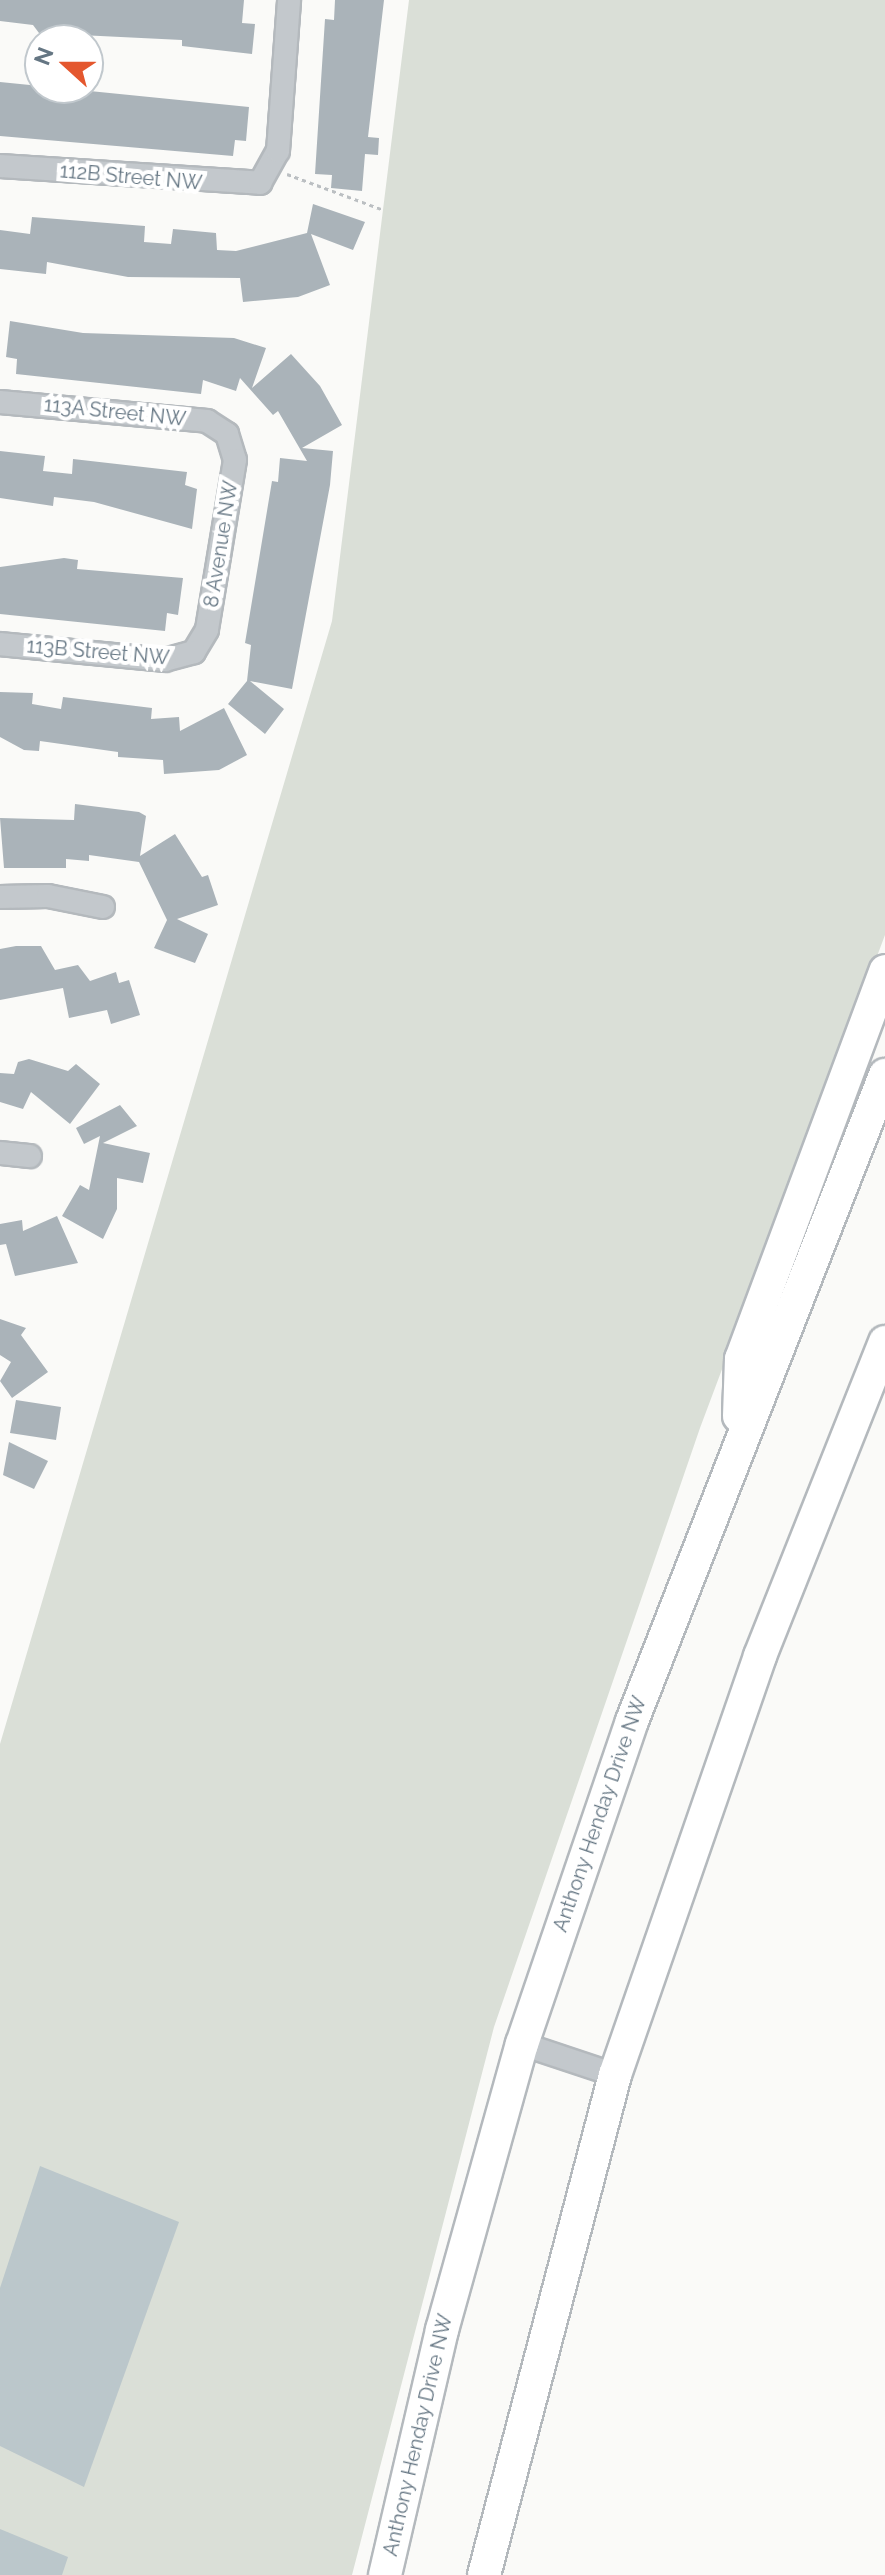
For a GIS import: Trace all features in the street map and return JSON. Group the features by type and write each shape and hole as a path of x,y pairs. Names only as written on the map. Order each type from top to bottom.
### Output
{"highway":[{"path":"738,1439 741,1359 885,971"},
{"name":"Anthony Henday Drive NW","path":"385,2575 442,2330 522,2044 738,1439 885,1075"},
{"path":"484,2575 615,2075 760,1656 885,1342"},
{"path":"760,1656 885,1393"}],"street":[{"path":"266,176 289,0"},
{"name":"112B Street NW","path":"0,166 266,176"},
{"name":"113A Street NW","path":"0,402 207,421 227,434"},
{"name":"8 Avenue NW","path":"194,652 207,630 235,460 227,434"},
{"name":"113B Street NW","path":"0,644 165,660 194,652"},
{"path":"0,897 48,896 103,907"},
{"path":"0,1153 30,1156"},
{"path":"522,2044 615,2075"}],"path":[{"path":"266,176 384,210"}],"shaded area":[{"path":"409,0 885,0 885,935 700,1428 494,2027 352,2575 0,2575 0,1744 332,621"},
{"path":"40,2166 179,2222 84,2487 0,2446 0,2288"},
{"path":"0,2529 68,2557 62,2575 0,2575"}],"building":[{"path":"0,0 244,0 242,23 255,24 252,54 182,46 182,40 104,36 104,24 0,21"},
{"path":"335,0 384,0 368,137 379,138 378,155 365,154 362,191 331,188 332,175 315,174 325,19 334,20"},
{"path":"0,82 24,84 24,104 104,104 104,92 249,107 246,141 235,140 233,156 0,136"},
{"path":"313,204 365,222 353,250 311,234 330,285 298,297 243,302 240,278 128,277 47,262 46,274 0,269 0,230 30,234 32,217 145,226 144,242 171,244 173,229 216,233 217,250 236,251 307,233"},
{"path":"10,321 83,333 234,338 266,348 252,388 291,354 320,386 342,425 302,448 333,451 330,485 292,689 250,681 284,709 265,734 228,704 247,681 251,645 245,643 272,481 278,482 280,458 307,461 278,411 273,415 240,378 236,391 203,380 201,394 16,374 17,359 6,357"},
{"path":"0,451 45,456 43,471 72,474 73,459 187,472 185,485 197,489 192,529 94,502 54,497 53,506 0,498"},
{"path":"64,558 78,560 77,569 183,578 178,615 167,613 165,631 0,614 0,567"},
{"path":"0,692 33,693 32,704 61,709 63,697 152,708 151,719 179,717 180,731 224,708 247,755 219,770 164,774 163,760 118,757 118,752 40,741 39,751 24,750 0,737"},
{"path":"75,804 139,812 146,816 140,856 175,834 202,877 208,875 218,905 177,919 208,934 195,963 154,948 167,920 139,862 89,855 89,861 66,859 66,868 4,868 0,818 74,820"},
{"path":"41,946 55,970 78,965 90,981 116,972 119,983 129,980 140,1015 111,1024 107,1010 69,1018 63,988 0,1000 0,949"},
{"path":"29,1059 68,1071 76,1064 100,1084 70,1124 31,1092 23,1109 0,1102 0,1073 14,1074 18,1062"},
{"path":"120,1105 137,1126 103,1143 150,1153 143,1183 117,1178 117,1209 103,1239 62,1216 80,1185 89,1190 100,1136 84,1144 76,1128"},
{"path":"57,1216 78,1263 15,1276 6,1244 0,1245 0,1224 22,1220 23,1231"},
{"path":"0,1319 26,1328 21,1335 48,1372 12,1398 0,1381 11,1362 0,1355"},
{"path":"16,1400 61,1407 56,1440 10,1433"},
{"path":"9,1442 48,1461 34,1489 3,1475"}]}
